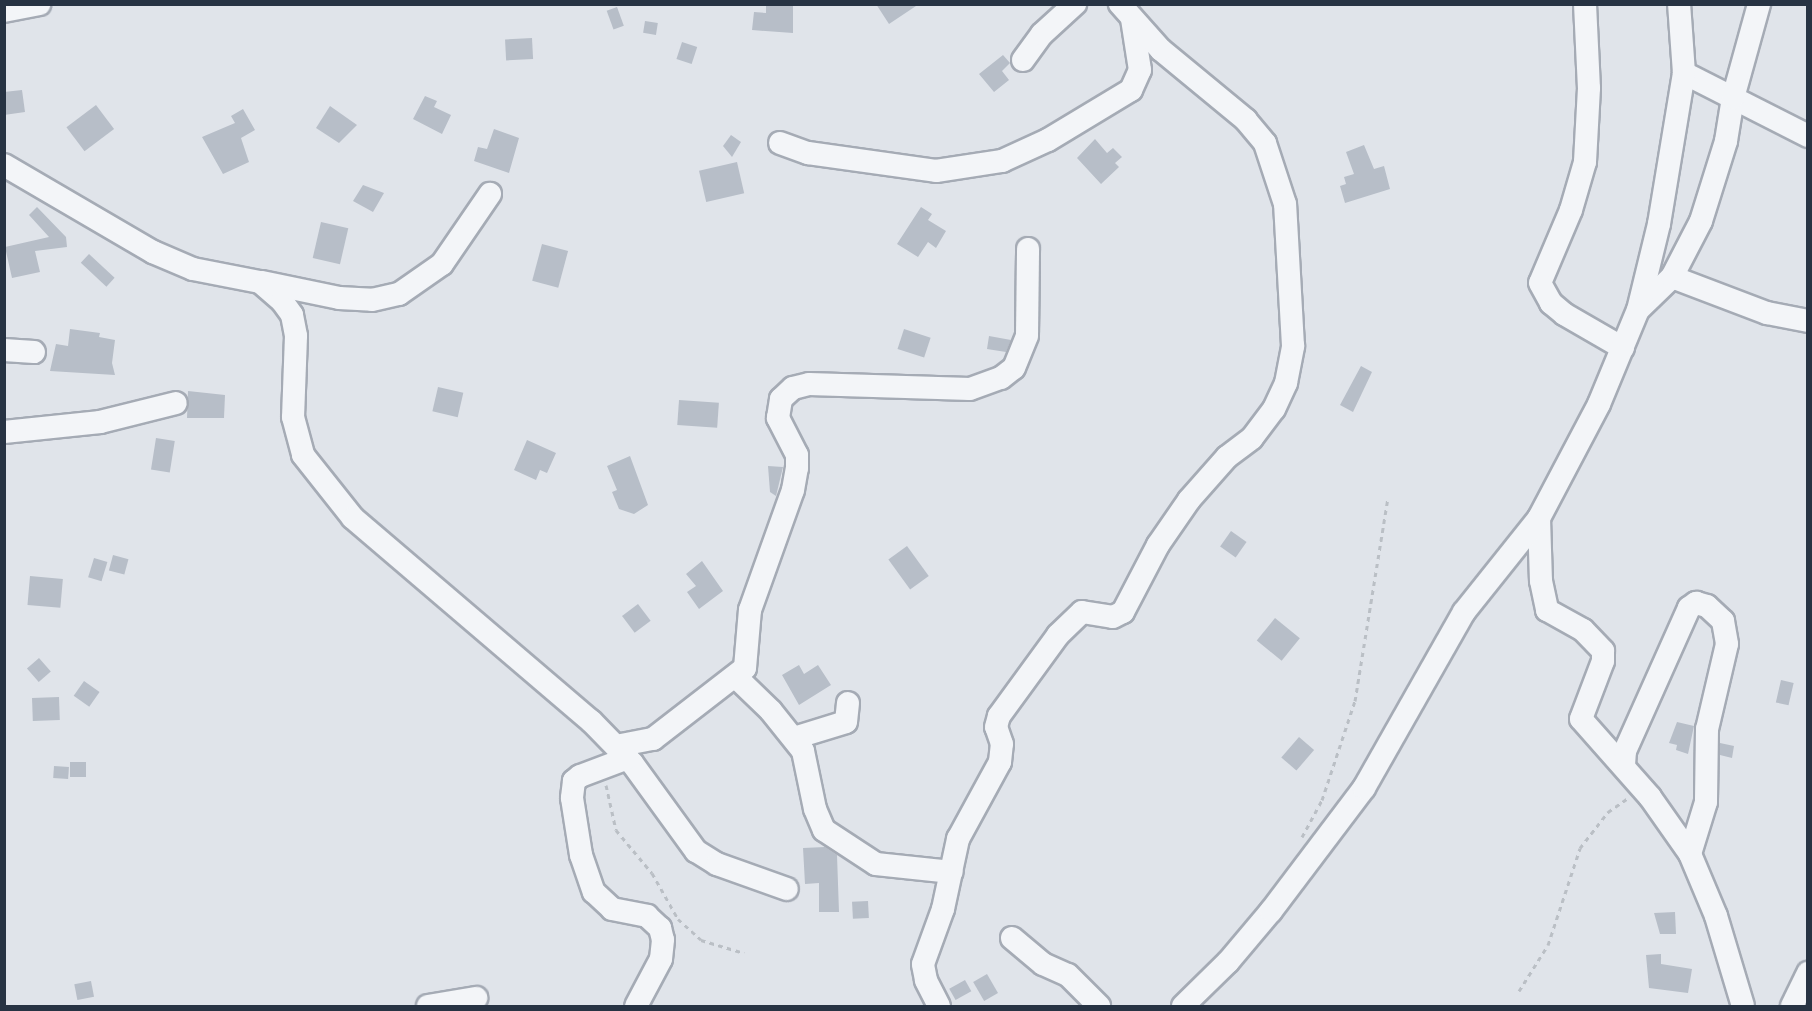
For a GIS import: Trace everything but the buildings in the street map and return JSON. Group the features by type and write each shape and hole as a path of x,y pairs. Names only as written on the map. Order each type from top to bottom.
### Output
{"street":[{"path":"4,11 39,4"},
{"path":"1023,60 1042,34 1075,4"},
{"path":"1585,4 1589,99 1585,162 1571,210 1545,263 1540,283 1551,303 1564,314 1623,348"},
{"path":"1183,1006 1271,911 1364,788 1464,612 1539,518 1599,404 1638,310 1659,224 1684,73 1679,4"},
{"path":"1638,310 1672,277 1688,251 1713,188 1733,98 1759,4"},
{"path":"780,143 808,153 936,171 1002,161 1048,140 1131,90 1140,70 1126,11"},
{"path":"939,1006 926,980 923,964 952,872 958,839 1000,762 1002,744 996,727 999,716 1058,635 1082,612 1113,617 1123,612 1158,545 1189,500 1267,420 1286,383 1293,346 1293,294 1284,204 1277,173 1265,143 1246,120 1161,50 1126,11"},
{"path":"1684,73 1808,136"},
{"path":"4,165 153,252 193,268 339,298 372,300 399,294 425,279 442,264 490,194"},
{"path":"636,1006 661,959 663,940 660,928 647,916 612,909 594,891 581,855 573,811 574,781 604,769 622,752 653,739 709,694 737,678 748,661 750,610 795,479 797,455 778,418 781,399 793,388 809,384 970,389 1001,378 1014,368 1027,335 1028,249"},
{"path":"1672,277 1767,313 1808,321"},
{"path":"260,282 292,315 296,336 293,417 303,455 353,518 622,752 696,851 717,864 787,889"},
{"path":"4,350 34,352"},
{"path":"4,432 100,422 176,403"},
{"path":"1539,518 1541,580 1547,610 1583,630 1603,651 1604,661 1581,718 1650,797 1690,854 1716,916 1743,1006"},
{"path":"1624,765 1625,751 1689,608 1696,603 1707,606 1726,628 1727,644 1707,729 1706,802 1690,854"},
{"path":"737,678 794,738 803,751 815,809 825,830 876,864 952,872"},
{"path":"794,738 846,723 848,703"},
{"path":"1012,938 1043,964 1068,975 1099,1006"},
{"path":"1792,1006 1808,973"},
{"path":"428,1006 476,998"}],"path":[{"path":"1300,840 1322,800 1356,701 1388,498"},
{"path":"604,769 607,803 616,830 652,873 678,919 701,940 744,953"},
{"path":"1519,991 1548,945 1572,867 1586,838 1619,803 1636,796 1650,797"}]}
